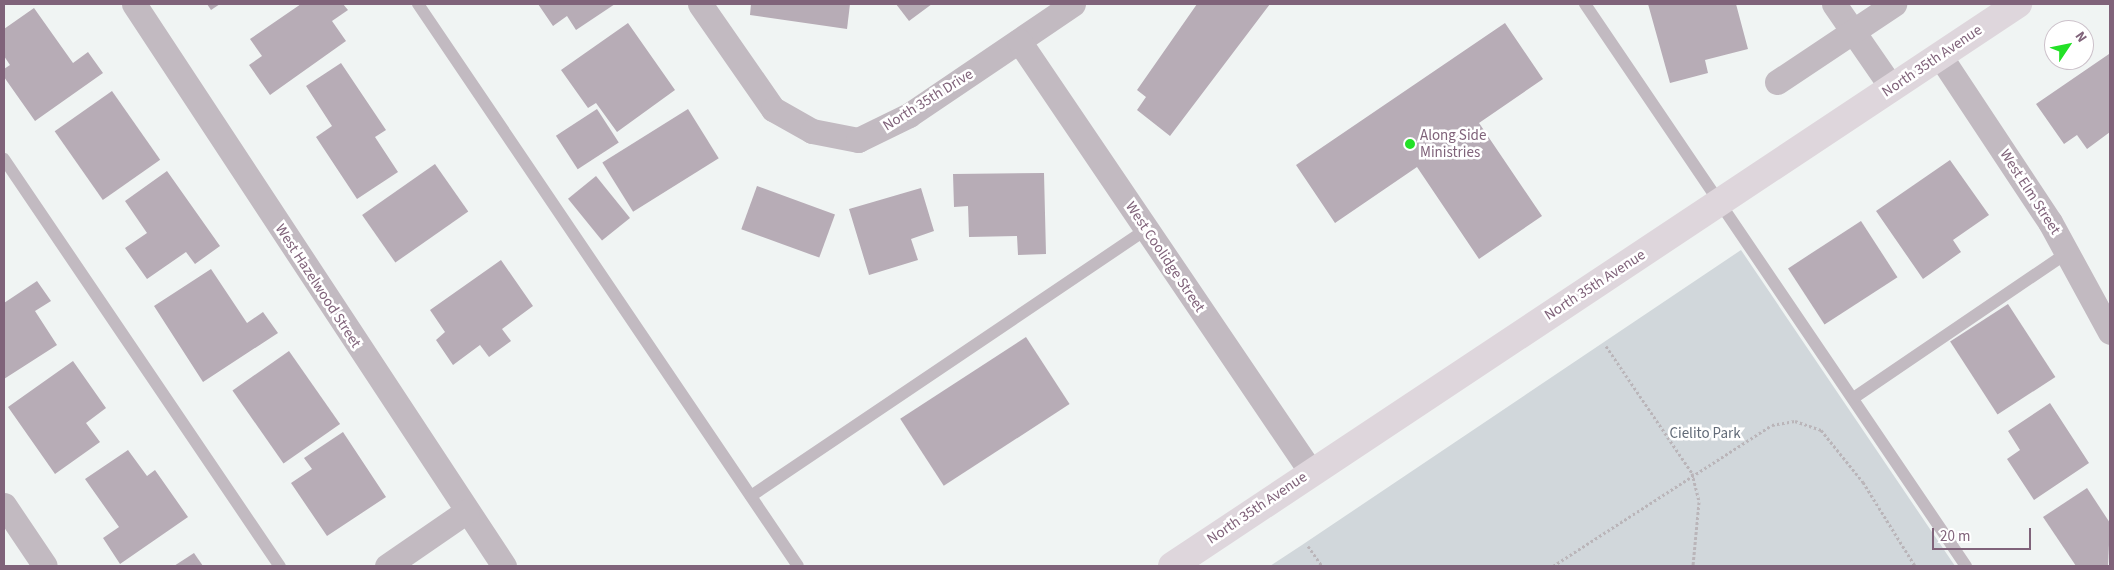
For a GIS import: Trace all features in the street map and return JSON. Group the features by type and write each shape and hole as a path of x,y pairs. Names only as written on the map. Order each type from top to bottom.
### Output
{"main road":[{"name":"North 35th Avenue","path":"1172,566 1310,472 2018,4"}],"street":[{"name":"West Hazelwood Street","path":"134,4 504,566"},
{"name":"North 35th Drive","path":"700,4 773,109 812,131 858,140 909,115 1072,4"},
{"path":"1834,4 1892,88"},
{"path":"1777,82 1894,4"},
{"name":"West Coolidge Street","path":"1019,41 1310,472"},
{"name":"West Elm Street","path":"1940,56 2068,252 2110,332"},
{"path":"4,505 45,566"},
{"path":"387,566 467,511"}],"lane":[{"path":"418,4 798,566"},
{"path":"1585,4 1855,397 1966,566"},
{"path":"4,159 280,566"},
{"path":"751,496 1146,230"},
{"path":"1855,397 2068,252"}],"path":[{"path":"1606,346 1692,473 1699,502 1693,566"},
{"path":"1553,566 1692,473 1772,425 1795,421 1821,430 1863,482 1915,566"},
{"path":"1308,546 1322,566"}],"green space":[{"name":"Cielito Park","path":"1741,250 1955,566 1270,566 1302,545"}],"building":[{"path":"207,4 220,4 211,10"},
{"path":"301,4 343,4 348,10 332,21 346,41 270,95 249,65 262,56 250,39"},
{"path":"538,4 615,4 576,30 567,16 553,26"},
{"path":"751,4 850,4 847,29 750,15"},
{"path":"896,4 932,4 909,21"},
{"path":"1197,4 1270,4 1170,136 1137,110 1146,97 1137,90"},
{"path":"1648,4 1736,4 1748,49 1705,60 1708,73 1670,83"},
{"path":"34,8 73,63 88,52 103,73 35,121 4,77 4,69 10,65 4,56 4,29"},
{"path":"628,23 675,90 617,132 596,103 588,108 561,70"},
{"name":"Along Side Ministries","path":"1505,23 1543,79 1479,123 1542,216 1479,259 1417,167 1335,223 1296,165"},
{"path":"2109,54 2110,132 2087,149 2077,135 2064,144 2036,104 2086,70 2094,70 2094,64"},
{"path":"341,63 386,130 375,137 398,172 357,199 316,137 332,126 306,86"},
{"path":"112,91 160,160 103,200 55,131"},
{"path":"597,109 619,143 578,169 556,136"},
{"path":"688,109 719,158 633,212 602,163"},
{"path":"1950,160 1989,215 1953,240 1961,252 1923,279 1876,211"},
{"path":"435,164 468,212 395,263 362,215"},
{"path":"167,171 220,246 195,264 186,252 147,279 125,248 147,233 125,201"},
{"path":"1044,173 1046,254 1018,255 1017,236 969,237 968,206 954,207 953,174"},
{"path":"596,176 630,218 602,241 568,199"},
{"path":"757,186 835,214 819,258 741,229"},
{"path":"921,188 934,231 911,239 918,260 869,275 849,209"},
{"path":"1861,221 1897,277 1825,325 1788,268"},
{"path":"501,260 533,306 502,329 511,341 489,357 480,345 453,365 436,340 445,332 430,310"},
{"path":"211,269 247,323 263,312 278,333 203,382 154,306"},
{"path":"37,281 51,301 35,311 57,345 4,379 4,303"},
{"path":"2008,304 2055,377 1998,415 1950,342"},
{"path":"1026,337 1070,404 944,486 900,419"},
{"path":"289,351 340,424 284,463 232,391"},
{"path":"73,361 106,408 86,423 100,442 55,474 8,407"},
{"path":"2050,403 2089,463 2034,500 2007,459 2020,450 2008,431"},
{"path":"343,432 386,497 327,536 291,483 312,469 304,458"},
{"path":"128,450 147,476 155,470 188,517 120,564 103,538 119,527 85,479"},
{"path":"2087,488 2110,523 2108,566 2076,566 2043,517"},
{"path":"194,553 203,566 174,566"}],"place":[{"name":"Along Side Ministries","path":"1410,144"}]}
